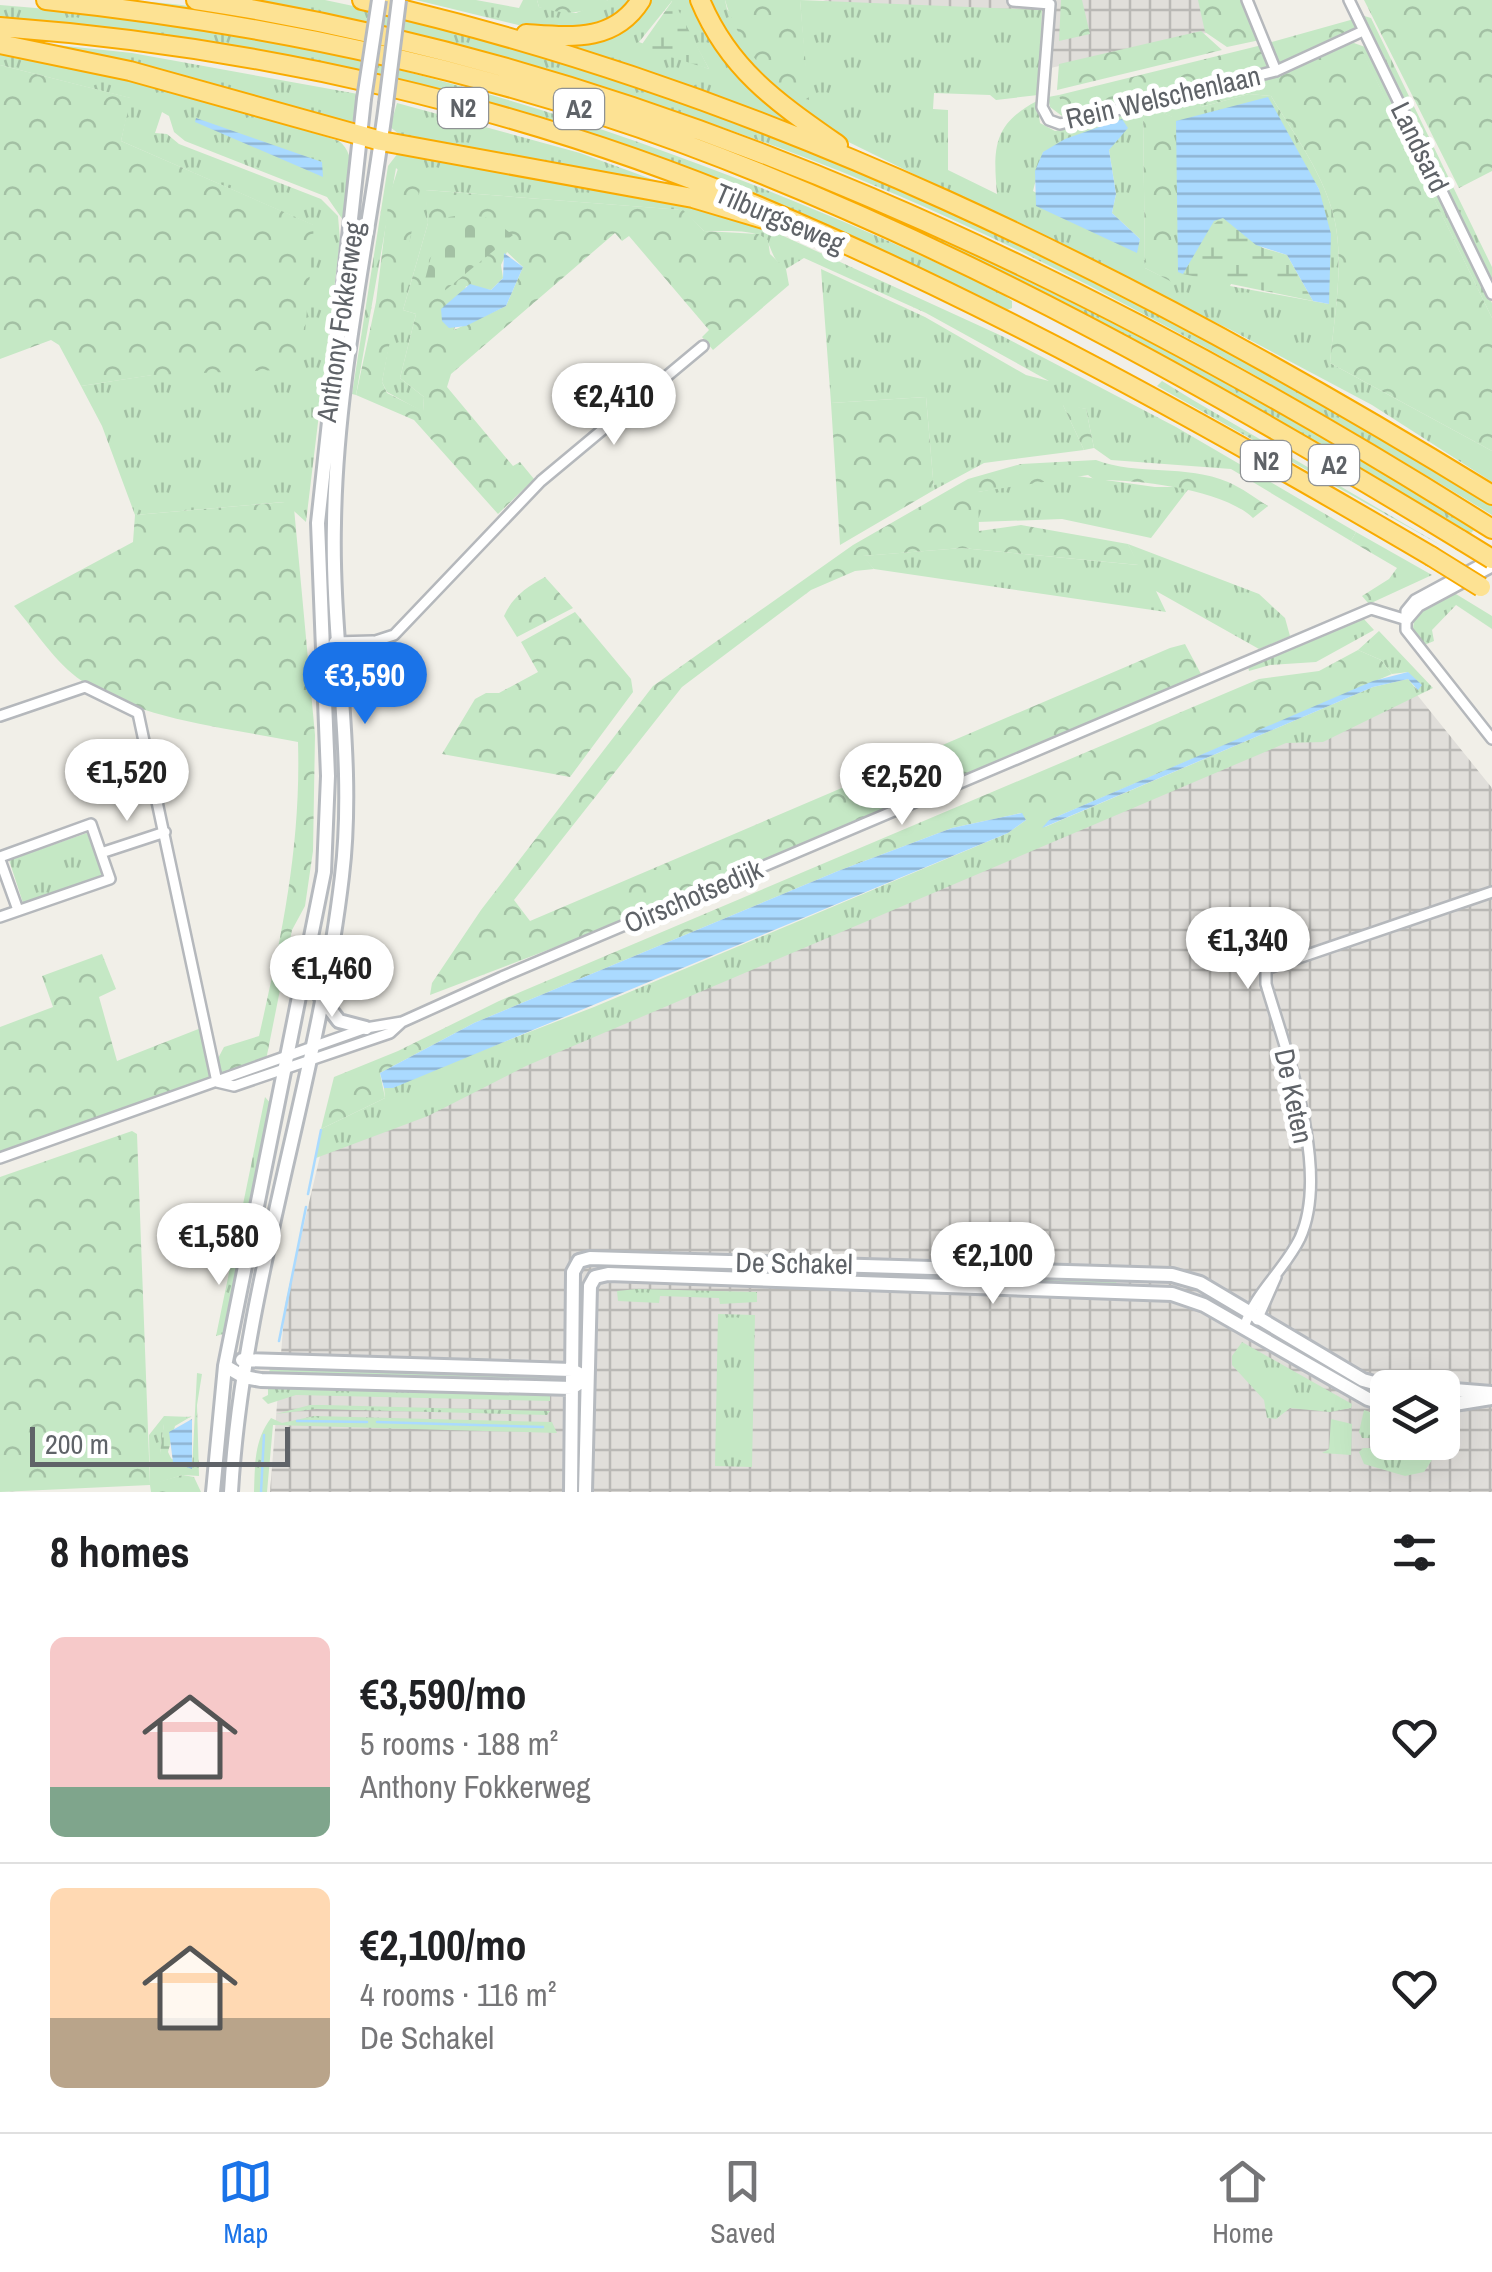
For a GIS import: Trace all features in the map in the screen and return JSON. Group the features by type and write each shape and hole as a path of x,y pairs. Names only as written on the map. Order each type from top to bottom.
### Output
{"highway":[{"name":"Tilburgseweg","path":"46,0 245,27 448,70 709,153 869,220 1080,322 1492,561"},
{"name":"Tilburgseweg","path":"196,0 353,29 472,59 684,124 849,187 1035,273 1210,365 1490,527"},
{"path":"362,0 491,31 694,96 872,168 1048,250 1226,340 1492,495"},
{"path":"491,31 566,38 594,34 624,20 642,0"},
{"path":"700,0 720,42 759,88 872,168"},
{"name":"Tilburgseweg","path":"0,26 238,57 440,101 668,172 826,236 1011,324 1183,413 1486,590"},
{"path":"0,44 130,71 381,142"},
{"name":"N2","path":"381,142 693,198 826,236"}],"main road":[{"name":"Anthony Fokkerweg","path":"214,1492 225,1366 320,904 328,835 320,494 354,227 359,134 379,0"},
{"name":"Anthony Fokkerweg","path":"232,1492 247,1358 338,910 345,836 334,522 338,461 399,0"},
{"path":"320,996 336,1019 366,1028"},
{"name":"De Schakel","path":"571,1492 573,1272 578,1261 590,1258 1172,1276 1200,1283 1370,1382"},
{"name":"De Schakel","path":"585,1492 590,1286 595,1277 608,1274 1151,1290 1204,1305 1370,1400"},
{"path":"247,1358 572,1370 587,1378 572,1388 244,1378 225,1366 247,1358"},
{"path":"1460,1391 1492,1395"},
{"path":"1460,1402 1492,1395"}],"street":[{"path":"1247,0 1276,71"},
{"name":"Landsard","path":"1349,0 1492,294"},
{"name":"Rein Welschenlaan","path":"1013,1 1050,4 1042,107 1054,123 1069,124 1276,71 1363,30"},
{"path":"322,646 375,642 390,638 404,627 541,481 703,346"},
{"path":"1492,561 1420,606 1407,620 1408,636 1492,739"},
{"name":"Oirschotsedijk","path":"0,1158 217,1082 234,1086 312,1047 366,1028 402,1022 1372,609 1407,620"},
{"path":"0,716 84,687 138,713 217,1082"},
{"path":"0,916 18,910 110,878 91,824 0,858 4,886 18,910"},
{"path":"101,853 165,832"},
{"name":"De Keten","path":"1255,1314 1302,1235 1307,1140 1302,1107 1266,984 1266,968 1492,892"},
{"name":"Oirschotsedijk","path":"288,1062 309,1062 390,1033 402,1022"},
{"path":"1244,1328 1255,1314"}],"shaded area":[{"path":"823,0 1241,0 1251,23 1037,71"},
{"path":"1410,686 1492,788 1492,1492 270,1492 285,1304 321,1152"}],"green space":[{"path":"102,0 206,8 377,43 523,80 666,126 807,180 1082,305 1216,376 1475,529 1471,533 1204,379 1030,289 597,108"},
{"path":"257,0 325,0 484,38 651,88 796,143 1001,233 1202,335 1397,447 1492,506 1492,515 1145,315 965,225 873,185 716,125 587,83 390,29"},
{"path":"416,0 476,0 519,8 523,0 537,0 539,7 576,13 608,0 638,0 613,23 547,32"},
{"path":"537,0 608,0 583,11 557,12 539,7"},
{"path":"645,0 696,0 704,19 827,140 697,89 547,39 574,40","holes":["672,1 709,69 639,42"]},
{"path":"673,0 709,69 640,47"},
{"path":"703,0 725,0 727,9 808,100 800,0 1042,10 1038,95 996,100 990,95 934,93 933,109 948,110 948,170 997,194 995,163 999,139 1012,119 1037,101 1040,123 1055,131 1143,110 1145,268 1171,281 1172,117 1152,108 1199,96 1201,107 1249,94 1271,96 1317,172 1335,222 1338,274 1330,363 1492,451 1492,482 1372,405 1231,330 820,128 772,96","holes":["1120,133 1109,150 1116,194 1112,213 1140,239 1136,252 1033,191 1043,152","1296,152 1319,189 1329,304 1230,286"]},
{"path":"725,0 800,0 809,100 781,86 756,60 737,30"},
{"path":"1061,0 1082,0 1090,34 1059,41"},
{"path":"1198,0 1244,0 1260,40 1227,47 1205,32"},
{"path":"1364,0 1492,0 1492,171 1459,188"},
{"path":"0,5 132,19 262,40 388,67 512,101 635,141 877,236 998,291 1012,301 1012,308 1007,310 760,198 441,93 0,19"},
{"path":"1361,15 1371,18 1492,267 1492,283"},
{"path":"1354,19 1357,26 1353,29 1276,65 1268,43"},
{"path":"1201,31 1222,50 1057,90 1059,64"},
{"path":"0,39 132,53 358,94 352,124 249,94"},
{"path":"1346,43 1362,50 1492,318 1492,451 1330,363 1338,239 1331,205 1317,172 1271,96 1249,94 1201,107 1199,96 1284,73"},
{"path":"1347,44 1368,48 1492,303 1492,318 1362,51"},
{"path":"1262,45 1270,67 1129,101 1076,107 1061,103 1059,95"},
{"path":"0,47 128,74 339,141 346,148 351,179 345,223 327,197 185,141 174,132 169,116 162,112 155,133 167,134 179,144 321,199 338,216 340,240 306,522 284,502 135,515 102,426 81,386 152,375 313,225 121,141 130,98 0,65"},
{"path":"0,65 131,98 121,141 314,225 302,369 153,375 81,386 59,345 51,340 0,359"},
{"path":"1059,95 1062,103 1145,99 1066,119 1050,107 1048,97"},
{"path":"397,103 580,153 709,200 408,141 390,127"},
{"path":"1152,108 1173,117 1172,282 1145,268 1143,110"},
{"path":"398,153 660,199 779,234 1004,337 1176,427 1356,532 1351,541 1231,469 1111,460 1094,448 1086,409 1063,405 1084,450 984,463 934,490 926,397 831,403 821,269 925,317 1026,375 1049,381 926,313 804,258 786,269 764,238 739,231 704,231 682,210 426,190 428,223 403,310 416,314 400,378 424,397 423,412 387,392 382,382 417,188 396,168 356,395 352,394 388,166"},
{"path":"401,159 421,184 382,382 387,393 423,411 424,397 400,378 416,314 403,310 428,223 425,190 683,210 704,231 758,234 768,240 770,254 786,269 789,285 713,350 702,337 709,330 629,236 622,241 615,233 451,374 447,387 513,466 520,462 534,479 498,514 414,420 356,395 376,302 389,197","holes":["507,252 523,267 506,306 454,330 466,286 491,290 503,278 501,265"]},
{"path":"468,214 492,219 513,235 416,314 439,226 449,217"},
{"path":"1223,217 1263,248 1287,255 1313,301 1183,274 1210,227"},
{"path":"1162,381 1193,400 1444,547 1157,386"},
{"path":"926,397 934,490 840,545 831,403"},
{"path":"1062,403 1086,409 1094,448 1084,450"},
{"path":"1096,460 1128,468 1212,477 1233,484 1268,506 1253,518 1201,493 1133,481 1095,480 1088,475 978,492 979,531 1021,525 1128,544 1139,565 962,548 863,556 874,569 855,571 811,590 682,687 514,900 530,921 1170,648 1185,644 1201,674 587,935 430,995 432,983 481,910 653,686 853,545 968,479 1021,464"},
{"path":"1070,475 1155,487 1190,487 1151,538 1062,519 978,522 978,492"},
{"path":"285,502 294,508 315,735 313,851 305,906 292,930 266,1060 229,1073 221,1072 215,1064 224,1047 259,1036 275,962 293,855 298,742 187,721 106,695 63,665 14,606 133,542 135,515"},
{"path":"1356,532 1432,575 1369,604 1362,596 1389,579 1397,568 1351,541"},
{"path":"1128,544 1259,594 1285,618 1290,636 1259,649 1156,591 1166,612 874,569 862,556 962,548 1138,565"},
{"path":"545,577 573,608 517,637 504,616 521,593"},
{"path":"1451,591 1492,616 1492,629 1456,605 1432,630 1434,641 1422,646 1413,628 1415,615 1445,595 1452,595"},
{"path":"575,612 631,679 633,692 570,777 442,754 475,699 486,693 499,693 538,672 521,642"},
{"path":"1363,618 1374,630 1316,662 1270,665 1249,671 1248,666"},
{"path":"1379,631 1433,688 1323,742 1286,743 526,1066 428,1116 316,1158 321,1129 385,1098 384,1088 594,1007 1008,833 1026,820 1049,820 1045,827 1373,687 1408,679 1417,690 1408,672 1392,674 1381,660 1358,650"},
{"path":"1358,650 1381,660 1392,674 1049,820 1026,820 1021,813 952,828 838,871 474,1023 380,1073 385,1098 321,1129 334,1077 398,1051 499,1001 1259,679 1319,671"},
{"path":"87,833 103,875 23,903 9,860"},
{"path":"102,954 116,989 99,997 117,1061 201,1028 212,1071 207,1081 0,1155 0,1027 53,1007 42,976"},
{"path":"265,1097 272,1105 227,1333 216,1336"},
{"path":"132,1131 137,1134 150,1484 183,1475 194,1477 201,1492 151,1492 150,1485 0,1492 0,1177"},
{"path":"613,1263 827,1273 824,1277 613,1271"},
{"path":"937,1274 1117,1277 1116,1285 938,1280"},
{"path":"617,1291 757,1292 757,1302 720,1304 719,1298 660,1296 659,1303 618,1301"},
{"path":"718,1314 755,1315 752,1467 715,1466"},
{"path":"1242,1342 1352,1404 1351,1408 1330,1412 1290,1408 1276,1419 1267,1418 1264,1400 1232,1365 1232,1356"},
{"path":"270,1367 548,1375 551,1383 269,1375"},
{"path":"197,1373 202,1374 197,1405 199,1476 183,1475 150,1485 149,1435 164,1416 191,1417 164,1424 160,1453 192,1469"},
{"path":"268,1386 550,1392 550,1401 296,1395 268,1404 262,1398 268,1395"},
{"path":"310,1405 550,1411 547,1415 316,1409 276,1414"},
{"path":"1364,1410 1370,1412 1370,1438 1362,1438 1359,1432"},
{"path":"192,1416 175,1426 168,1452 173,1462 192,1469 167,1470 160,1453 164,1423"},
{"path":"314,1416 552,1422 557,1433 273,1425 267,1492 254,1492 258,1444 271,1418 282,1423"},
{"path":"1331,1419 1352,1424 1351,1455 1322,1453 1329,1449"},
{"path":"1370,1448 1370,1460 1432,1460 1424,1472 1405,1476 1364,1464 1359,1452"}],"water":[{"path":"1268,97 1319,189 1331,234 1329,304 1313,301 1287,255 1256,245 1223,218 1214,221 1183,274 1178,272 1176,121"},
{"path":"196,118 322,162 323,177 195,122"},
{"path":"1122,119 1128,128 1109,150 1116,194 1112,213 1140,239 1137,253 1036,206 1035,171 1043,152 1065,139"},
{"path":"504,253 523,267 506,306 466,326 449,328 442,321 441,309 470,284 491,290 503,278"},
{"path":"1408,672 1422,685 1418,690 1408,679 1373,687 1042,828 1049,820 1373,681"},
{"path":"1022,813 1026,820 1008,833 393,1088 384,1088 380,1073 474,1023 838,871 952,828"},
{"path":"192,1419 192,1469 173,1462 169,1432"}],"waterway":[{"path":"308,1194 321,1130"},
{"path":"279,1341 306,1207"},
{"path":"297,1421 367,1422"},
{"path":"377,1422 543,1427"},
{"path":"261,1492 264,1435"}]}
